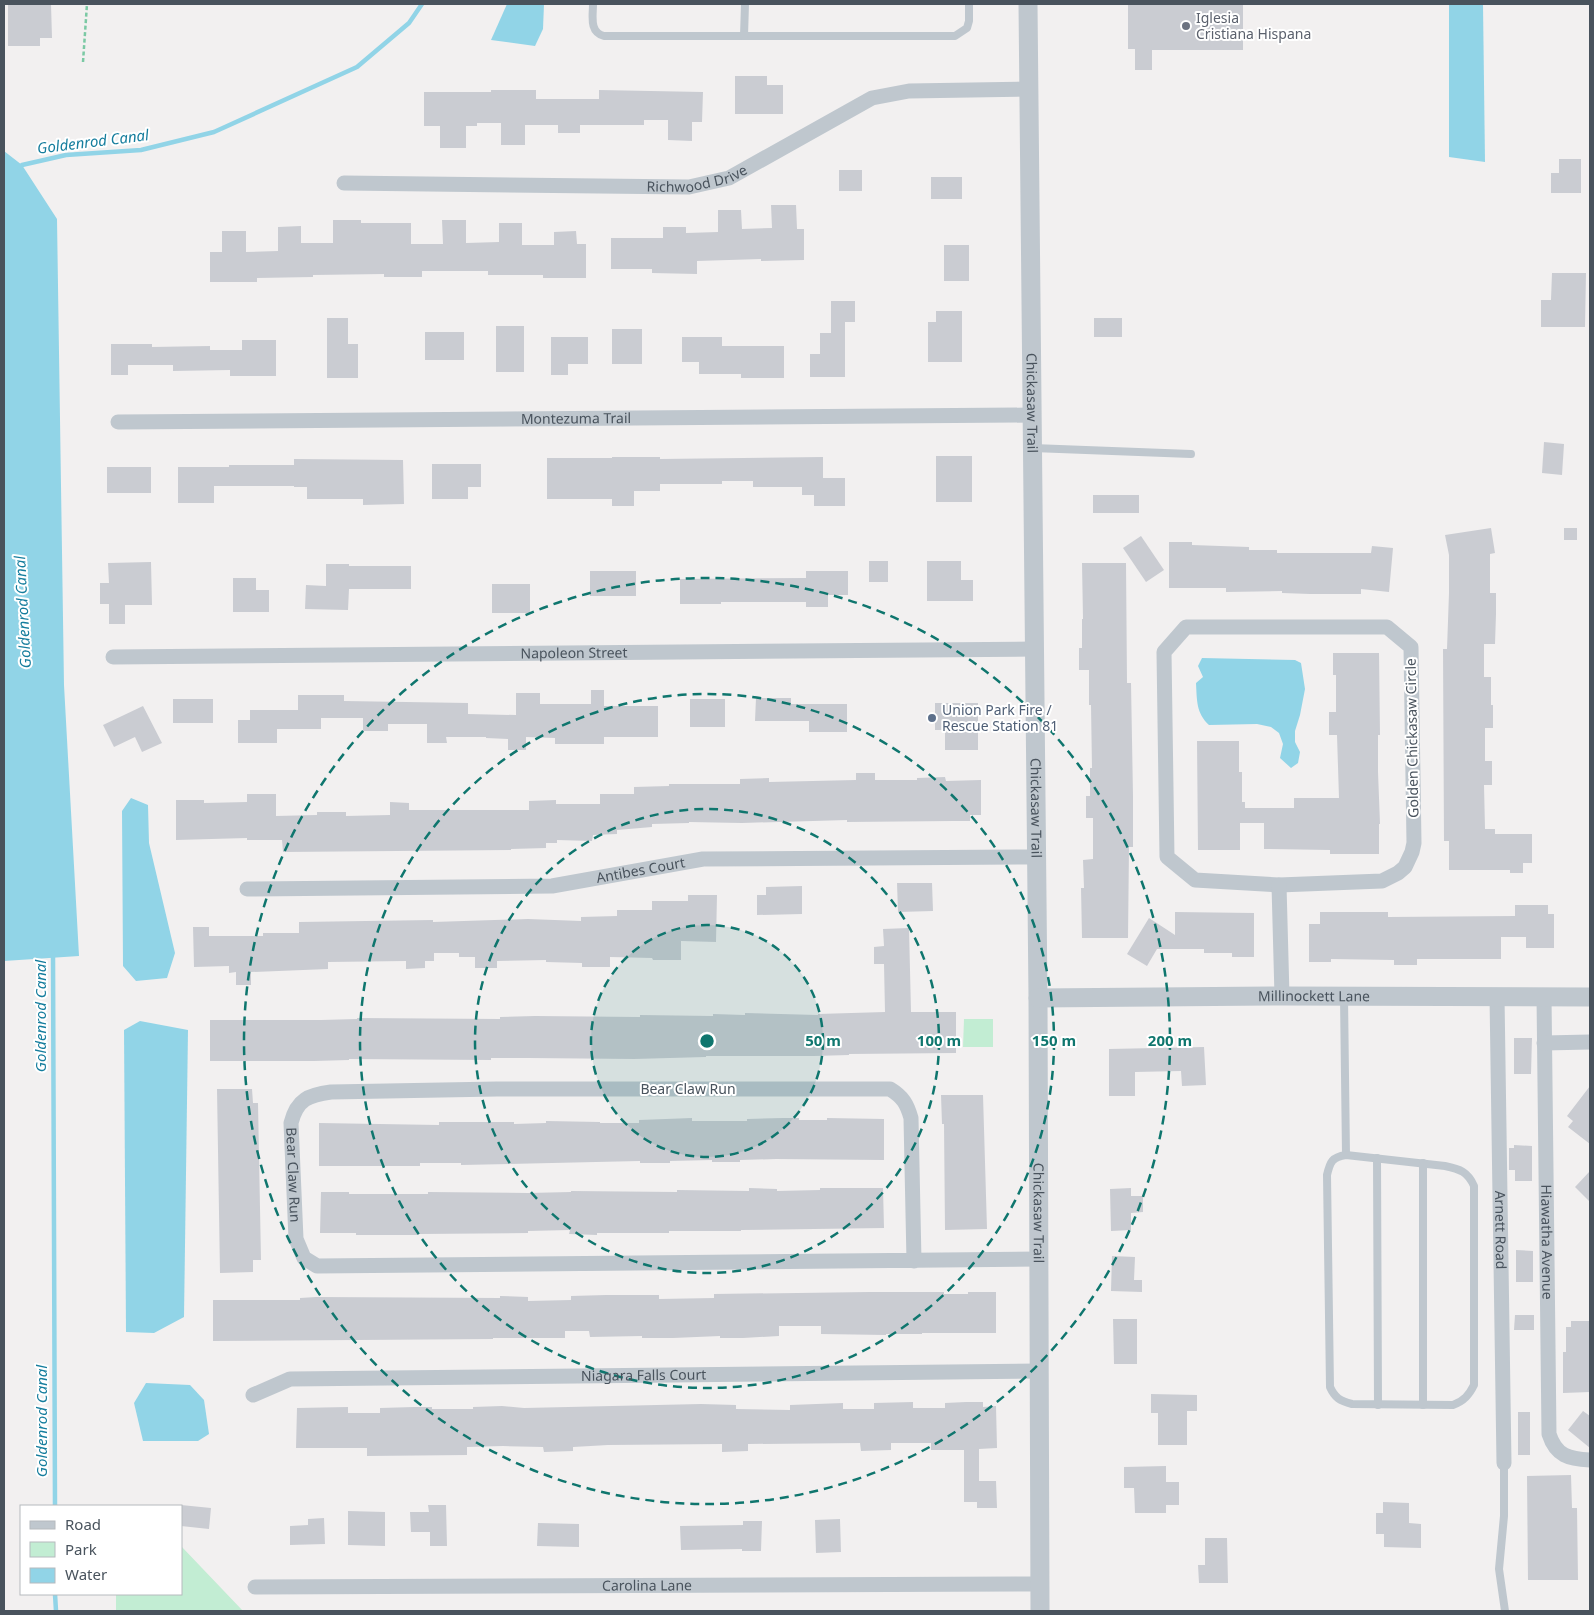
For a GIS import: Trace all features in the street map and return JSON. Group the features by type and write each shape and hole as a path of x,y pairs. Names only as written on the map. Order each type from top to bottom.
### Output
{"street":[{"name":"Chickasaw Trail","path":"1028,4 1038,998 1040,1611"},
{"name":"Richwood Drive","path":"344,183 689,187 729,178 872,98 909,91 1029,89"},
{"name":"Montezuma Trail","path":"118,422 1033,415"},
{"name":"Golden Chickasaw Circle","path":"1186,626 1387,627 1411,647 1414,843 1409,860 1398,873 1382,881 1279,886 1195,880 1167,858 1164,652 1186,626"},
{"name":"Napoleon Street","path":"113,656 1034,649"},
{"name":"Antibes Court","path":"246,889 552,886 703,858 1036,857"},
{"path":"1279,886 1282,996"},
{"name":"Millinockett Lane","path":"1038,998 1282,996 1590,997"},
{"name":"Arnett Road","path":"1497,996 1504,1463"},
{"name":"Hiawatha Avenue","path":"1544,996 1549,1434 1552,1444 1566,1456 1574,1459 1590,1460"},
{"path":"1544,1043 1590,1042"},
{"name":"Bear Claw Run","path":"914,1261 911,1118 907,1103 900,1095 890,1090 497,1089 331,1092 319,1093 303,1100 294,1113 291,1123 296,1239 304,1258 316,1266 914,1261 1038,1259"},
{"name":"Niagara Falls Court","path":"253,1395 290,1379 1038,1371"},
{"name":"Carolina Lane","path":"255,1587 1040,1584"}],"lane":[{"path":"593,4 594,30 604,36 955,36 968,28 969,4"},
{"path":"744,36 745,4"},
{"path":"1033,448 1191,454"},
{"path":"1344,996 1346,1155"},
{"path":"1346,1155 1377,1158 1423,1163 1461,1170 1470,1176 1474,1186 1474,1385 1470,1394 1462,1402 1453,1405 1352,1404 1341,1401 1334,1396 1330,1387 1327,1175 1330,1163 1336,1157 1346,1155"},
{"path":"1377,1158 1378,1405"},
{"path":"1423,1163 1423,1405"},
{"path":"1504,1463 1504,1516 1499,1569 1505,1611"}],"path":[{"path":"83,62 87,4"}],"green space":[{"path":"964,1019 993,1019 993,1047 963,1047"},
{"path":"182,1547 243,1611 116,1611 116,1595 182,1595"}],"water":[{"path":"507,4 544,4 543,29 535,46 491,40"},
{"path":"1449,4 1483,4 1485,162 1449,157"},
{"path":"4,151 22,165 57,219 64,685 79,956 4,961"},
{"path":"1202,658 1295,660 1301,663 1305,689 1295,731 1295,742 1300,752 1298,763 1291,768 1280,758 1283,744 1279,733 1271,727 1257,724 1209,725 1199,711 1198,706 1196,683 1203,677 1198,666"},
{"path":"131,798 148,805 149,843 175,953 167,978 136,981 123,966 122,811"},
{"path":"140,1021 188,1030 184,1317 154,1333 126,1332 124,1030"},
{"path":"146,1383 190,1385 204,1400 209,1434 198,1441 143,1441 134,1403"}],"building":[{"path":"8,4 51,4 52,38 40,38 40,46 8,46"},
{"name":"Iglesia Cristiana Hispana","path":"1128,4 1243,4 1243,50 1152,50 1152,70 1135,70 1135,49 1128,49"},
{"path":"735,76 767,76 767,85 783,85 783,114 735,114"},
{"path":"491,90 536,90 536,99 599,99 599,90 703,92 702,122 692,122 692,141 668,140 668,120 644,120 644,125 580,125 580,133 558,133 558,125 525,125 525,145 501,145 501,123 477,123 477,126 466,126 466,148 440,148 440,126 424,126 424,92 491,92"},
{"path":"1559,159 1581,159 1581,193 1551,193 1551,173 1559,173"},
{"path":"839,170 862,170 862,191 839,191"},
{"path":"931,177 962,177 962,199 931,199"},
{"path":"771,205 796,205 797,229 804,229 804,260 697,261 697,274 652,273 652,269 611,269 611,238 663,238 663,227 686,227 686,233 718,232 718,210 741,210 742,229 772,228"},
{"path":"333,220 361,220 361,223 411,223 411,244 443,244 442,220 466,220 466,243 499,242 499,223 522,223 522,245 554,245 554,232 576,231 577,244 586,244 586,278 543,278 543,275 488,275 488,271 422,271 422,277 384,277 384,274 313,275 313,277 257,278 257,282 210,282 210,252 222,252 222,231 246,231 246,252 278,251 278,227 301,226 301,243 333,243"},
{"path":"944,245 969,245 969,281 944,281"},
{"path":"1552,273 1586,273 1585,327 1541,327 1541,300 1551,300"},
{"path":"831,301 855,301 855,322 845,322 845,377 810,377 810,354 820,354 820,333 831,333"},
{"path":"936,311 962,311 962,362 928,362 928,322 936,322"},
{"path":"327,318 348,318 348,344 358,344 358,378 327,378"},
{"path":"1094,318 1122,318 1122,337 1094,337"},
{"path":"496,326 524,326 524,372 496,372"},
{"path":"612,329 642,329 642,364 612,364"},
{"path":"425,332 464,332 464,360 425,360"},
{"path":"551,337 588,337 588,364 568,364 568,375 551,375"},
{"path":"682,337 722,337 722,346 784,346 784,378 741,378 741,374 699,374 699,362 682,362"},
{"path":"242,340 276,340 276,376 230,376 230,370 173,371 173,365 128,365 128,375 111,375 111,344 152,344 152,347 210,346 210,350 242,350"},
{"path":"1544,442 1564,444 1562,475 1542,473"},
{"path":"936,456 972,456 972,502 936,502"},
{"path":"660,457 660,459 823,457 823,478 845,478 845,506 814,506 814,495 802,495 802,487 753,487 753,481 722,481 722,484 660,484 660,491 634,491 634,506 612,506 612,499 547,499 547,458"},
{"path":"294,459 403,460 404,504 363,505 363,499 307,499 307,487 294,486 214,486 214,503 178,503 178,467 294,465"},
{"path":"432,464 481,464 481,487 468,487 468,499 432,499"},
{"path":"107,467 151,467 151,493 107,493"},
{"path":"1093,495 1139,495 1139,513 1093,513"},
{"path":"1491,528 1495,553 1490,554 1490,593 1496,593 1496,614 1495,644 1484,644 1484,677 1491,677 1491,705 1493,705 1493,728 1485,728 1485,761 1492,761 1492,785 1484,785 1485,829 1495,829 1495,834 1532,834 1532,863 1523,863 1523,873 1510,873 1510,870 1449,870 1449,841 1444,841 1443,649 1447,649 1449,593 1449,555 1445,535"},
{"path":"1564,528 1577,528 1577,540 1564,540"},
{"path":"1141,536 1164,570 1146,582 1123,548"},
{"path":"1169,542 1192,542 1192,545 1249,547 1249,550 1277,550 1277,553 1371,553 1372,546 1393,548 1389,592 1361,589 1361,594 1310,594 1282,593 1282,591 1226,592 1226,588 1169,588"},
{"path":"869,561 888,561 888,582 869,582"},
{"path":"927,561 961,561 961,580 973,580 973,601 927,601"},
{"path":"151,562 152,605 125,605 125,624 109,624 109,604 100,604 100,583 109,583 108,563"},
{"path":"1082,563 1126,563 1127,683 1131,683 1133,796 1133,847 1129,847 1128,938 1082,938 1081,888 1084,888 1083,860 1093,859 1093,818 1086,818 1086,796 1090,796 1090,768 1092,768 1089,670 1079,670 1079,648 1082,648 1083,619"},
{"path":"326,564 411,566 411,589 349,589 348,610 305,609 306,585 326,586"},
{"path":"590,571 636,571 636,596 590,596"},
{"path":"806,571 848,571 848,595 828,595 828,607 806,607 806,602 680,604 680,579 806,578"},
{"path":"233,578 256,578 256,590 269,590 269,612 233,612"},
{"path":"492,584 530,584 530,613 492,613"},
{"path":"1333,653 1379,653 1379,854 1330,854 1330,850 1264,849 1264,823 1240,823 1240,850 1198,850 1197,741 1239,741 1239,772 1242,772 1242,802 1245,802 1245,808 1294,808 1294,798 1339,798 1337,735 1329,735 1329,712 1336,712 1336,675 1333,675"},
{"path":"591,690 604,690 604,706 658,706 658,737 604,737 604,744 555,744 555,738 526,737 526,750 508,750 508,739 486,737 446,737 447,743 427,743 427,724 388,724 388,731 363,731 363,718 321,718 321,729 277,729 277,743 238,743 238,720 250,720 250,710 298,710 298,695 344,695 344,701 468,703 468,714 516,715 516,693 540,693 540,704 591,704"},
{"path":"756,698 791,698 791,704 847,704 847,732 809,732 809,721 755,721"},
{"path":"173,699 213,699 213,723 173,723"},
{"path":"690,699 725,699 725,727 690,727"},
{"path":"935,703 978,703 978,750 945,750 945,730 935,730"},
{"path":"143,706 162,743 142,752 135,737 114,747 103,725"},
{"path":"856,773 875,773 875,780 917,780 917,778 945,777 946,781 981,780 981,815 970,815 970,821 847,822 847,820 652,824 652,827 617,830 617,834 593,835 592,841 557,840 557,843 546,843 546,848 511,850 283,852 282,840 247,840 247,838 176,840 176,800 204,800 204,803 247,802 247,794 276,794 276,816 317,815 317,812 346,812 346,816 390,815 390,802 409,803 409,810 529,810 529,801 556,800 556,804 600,804 600,794 634,794 634,787 669,786 669,784 740,784 740,779 769,778 769,782 856,780"},
{"path":"897,883 932,883 933,911 898,912"},
{"path":"802,886 802,914 757,915 757,895 766,895 766,887"},
{"path":"688,895 717,895 716,942 681,941 681,960 610,957 610,967 582,967 582,963 546,962 546,960 497,961 497,968 475,968 475,957 459,957 459,953 434,953 434,961 425,961 425,968 406,969 406,961 328,962 328,969 251,972 251,985 236,985 236,972 229,973 229,966 194,967 193,927 209,927 209,936 263,936 263,933 299,933 299,922 433,920 433,922 528,919 581,921 581,917 617,916 617,910 652,910 652,901 688,901"},
{"path":"1515,905 1548,905 1548,914 1554,914 1554,948 1526,948 1526,937 1501,937 1501,959 1417,959 1417,965 1394,965 1394,960 1331,959 1331,962 1309,962 1309,924 1320,924 1320,912 1388,912 1388,917 1515,916"},
{"path":"1175,912 1254,913 1254,957 1232,957 1232,953 1204,953 1204,949 1157,949 1147,966 1127,954 1149,918 1175,935"},
{"path":"909,928 911,1012 956,1012 956,1053 706,1056 634,1059 491,1058 491,1060 349,1059 210,1061 210,1020 500,1019 500,1017 535,1016 713,1016 713,1014 745,1015 745,1013 818,1015 885,1012 884,964 874,964 874,947 884,946 883,929"},
{"path":"1514,1038 1532,1038 1531,1074 1514,1074"},
{"path":"1204,1047 1206,1085 1182,1086 1181,1071 1135,1072 1135,1096 1109,1096 1109,1049"},
{"path":"1590,1086 1590,1144 1568,1127 1573,1121 1567,1116"},
{"path":"217,1089 252,1089 253,1103 258,1103 261,1260 253,1260 253,1272 220,1273"},
{"path":"941,1095 983,1095 987,1229 945,1230 944,1124 942,1124"},
{"path":"692,1118 692,1121 747,1121 747,1119 783,1118 799,1118 799,1120 827,1120 827,1118 884,1119 884,1160 776,1159 740,1160 740,1162 712,1162 712,1160 670,1161 670,1163 640,1163 640,1161 461,1165 461,1163 420,1163 420,1166 319,1166 319,1123 439,1125 439,1122 514,1122 514,1124 546,1123 546,1121 639,1123 639,1120"},
{"path":"1514,1145 1532,1146 1532,1181 1515,1181 1515,1170 1509,1170 1509,1148 1514,1148"},
{"path":"1590,1171 1590,1202 1575,1187"},
{"path":"749,1188 777,1189 777,1191 820,1190 820,1188 883,1188 884,1228 669,1231 669,1233 597,1233 597,1235 569,1234 570,1230 528,1231 528,1233 419,1235 320,1233 321,1192 428,1194 428,1192 677,1192 677,1190 749,1191"},
{"path":"1131,1188 1131,1196 1143,1196 1143,1212 1131,1213 1131,1230 1111,1231 1110,1189"},
{"path":"1516,1250 1533,1251 1533,1282 1516,1282"},
{"path":"1112,1256 1135,1257 1134,1280 1142,1280 1142,1292 1111,1291"},
{"path":"944,1292 944,1294 968,1294 968,1292 996,1292 996,1333 821,1334 821,1326 779,1326 779,1336 743,1338 720,1338 720,1336 673,1338 642,1338 642,1336 590,1337 589,1331 565,1331 565,1338 213,1341 213,1300 300,1300 300,1298 316,1297 500,1298 500,1296 528,1297 528,1301 571,1300 571,1296 606,1295 659,1295 659,1299 714,1298 714,1294"},
{"path":"1515,1315 1534,1315 1534,1330 1514,1330"},
{"path":"1113,1319 1137,1319 1137,1364 1114,1364"},
{"path":"1571,1321 1590,1321 1590,1392 1563,1393 1563,1352 1566,1352 1566,1327 1571,1327"},
{"path":"1151,1394 1197,1395 1197,1411 1187,1411 1187,1445 1158,1445 1158,1413 1151,1413"},
{"path":"913,1402 913,1408 945,1408 945,1403 966,1402 983,1402 983,1407 996,1406 997,1448 979,1449 979,1481 996,1481 997,1508 977,1508 977,1502 964,1502 964,1450 931,1450 931,1443 891,1443 891,1450 861,1451 860,1443 748,1444 748,1451 722,1452 722,1444 608,1445 573,1447 573,1451 544,1452 543,1447 503,1446 467,1447 467,1455 367,1456 367,1448 296,1448 297,1408 348,1407 348,1413 380,1413 380,1408 414,1407 473,1409 473,1407 502,1406 524,1408 701,1404 736,1405 736,1409 790,1410 790,1405 843,1403 843,1409 874,1409 874,1403"},
{"path":"1583,1411 1590,1416 1590,1448 1568,1430"},
{"path":"1518,1412 1530,1412 1530,1455 1518,1455"},
{"path":"1166,1466 1166,1482 1179,1482 1179,1505 1166,1505 1166,1513 1135,1513 1134,1488 1124,1488 1124,1467"},
{"path":"1571,1475 1572,1508 1577,1508 1578,1580 1528,1580 1527,1476"},
{"path":"1383,1502 1409,1503 1409,1523 1421,1524 1421,1548 1384,1547 1384,1534 1376,1534 1376,1513 1383,1513"},
{"path":"182,1505 211,1508 209,1529 182,1526"},
{"path":"428,1505 446,1505 447,1546 430,1546 430,1532 411,1532 410,1512 429,1512"},
{"path":"348,1511 385,1512 385,1546 348,1545"},
{"path":"324,1518 325,1544 290,1545 290,1526 308,1525 308,1519"},
{"path":"840,1519 841,1552 816,1553 815,1520"},
{"path":"743,1521 762,1521 761,1551 742,1551 742,1549 681,1550 680,1526 743,1525"},
{"path":"538,1523 579,1524 579,1547 537,1546"},
{"path":"1205,1538 1227,1538 1228,1583 1199,1583 1198,1565 1205,1565"}],"waterway":[{"name":"Goldenrod Canal","path":"20,168 22,165 66,155 141,150 214,132 357,67 409,23 422,4"},
{"name":"Goldenrod Canal","path":"53,953 55,1505"},
{"name":"Goldenrod Canal","path":"55,1595 56,1611"}],"place":[{"name":"Iglesia Cristiana Hispana","path":"1186,26"},
{"name":"Union Park Fire / Rescue Station 81","path":"932,718"}]}
